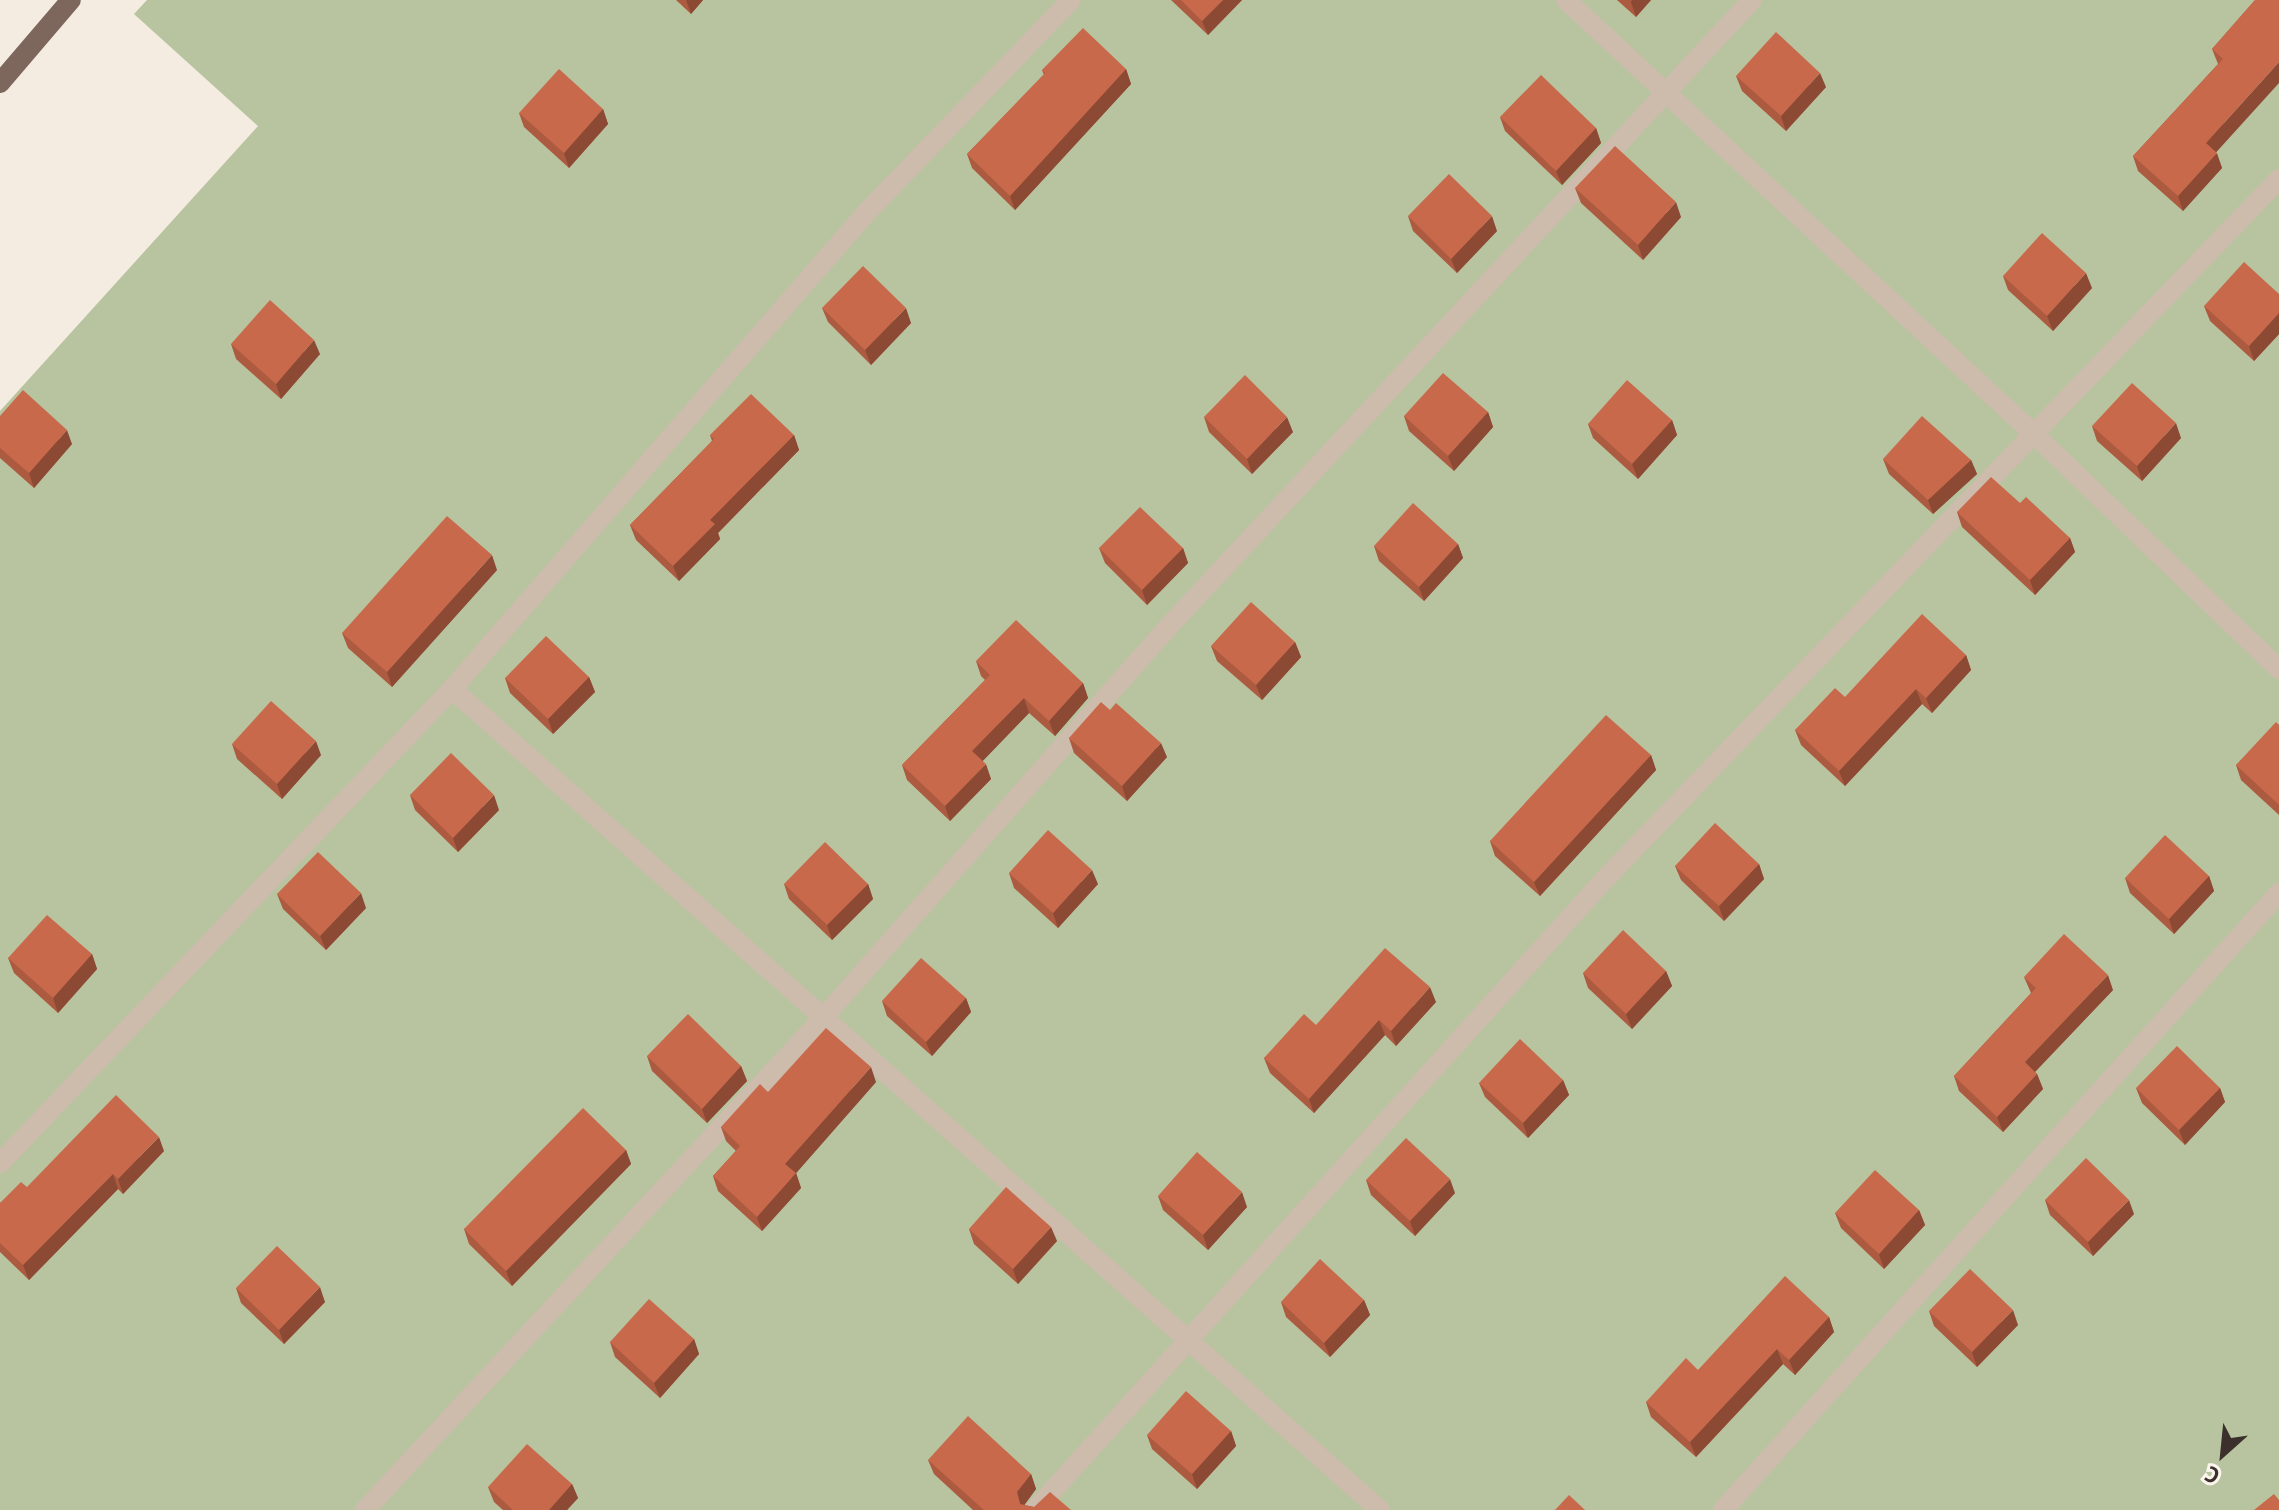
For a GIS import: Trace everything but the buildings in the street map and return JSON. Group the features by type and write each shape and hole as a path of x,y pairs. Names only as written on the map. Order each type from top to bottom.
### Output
{"main road":[{"path":"0,83 71,0"}],"lane":[{"path":"0,1163 452,689 867,212 1071,0"},
{"path":"1566,0 2035,435 2279,669"},
{"path":"365,1510 822,1019 1170,625 1752,0"},
{"path":"1035,1510 1604,880 2279,179"},
{"path":"452,689 1380,1510"},
{"path":"1723,1510 2279,893"}],"green space":[{"path":"147,0 2279,0 2279,1510 0,1510 0,411 258,126 134,14"}]}
